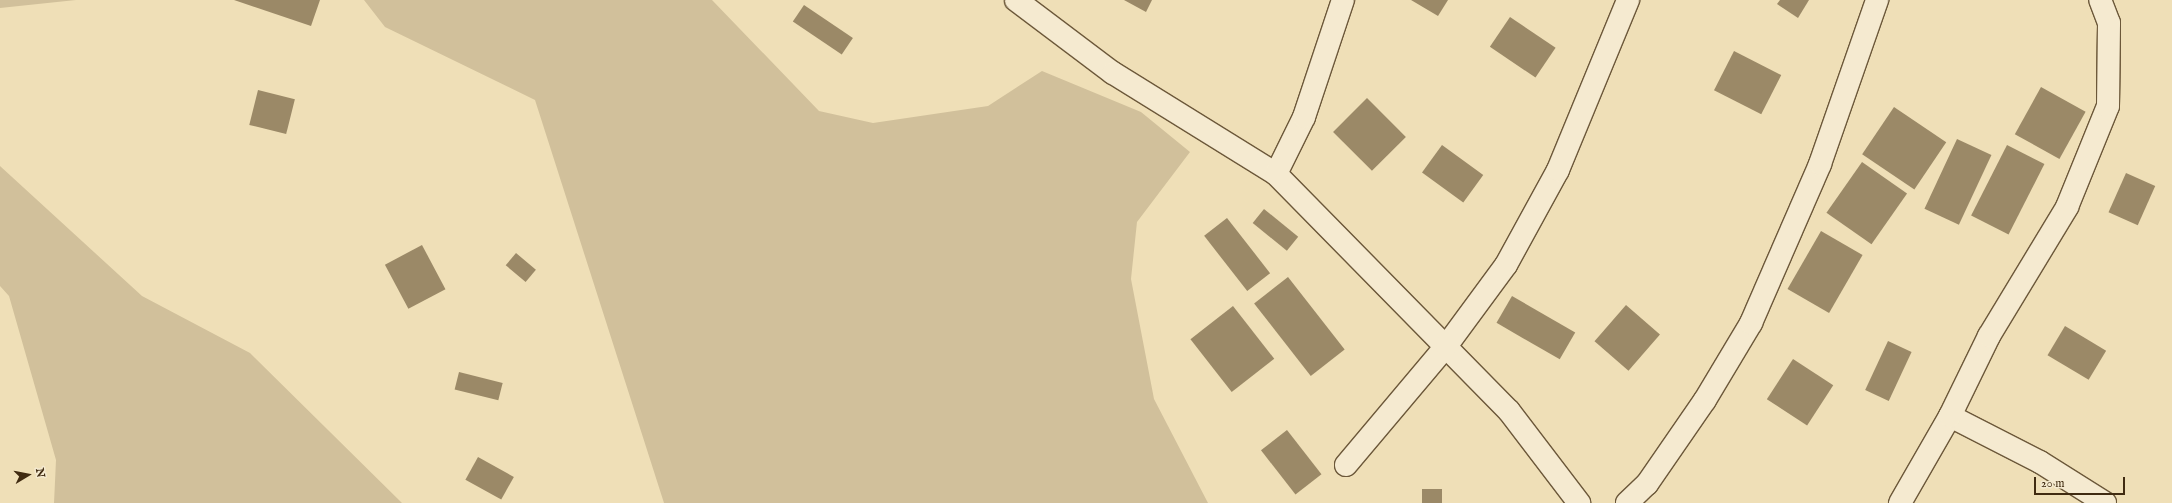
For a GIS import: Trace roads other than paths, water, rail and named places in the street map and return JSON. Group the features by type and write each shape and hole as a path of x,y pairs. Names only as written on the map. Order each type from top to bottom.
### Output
{"street":[{"path":"1016,0 1113,72 1276,174 1447,346 1509,411 1579,503"},
{"path":"1276,174 1304,118 1343,0"},
{"path":"1346,465 1447,346 1506,265 1558,170 1628,0"},
{"path":"1627,503 1652,477 1751,323 1820,164 1877,0"},
{"path":"1900,503 1950,416 1989,336 2067,207 2108,106 2109,23 2100,0"},
{"path":"1950,416 2040,462 2105,503"}]}
